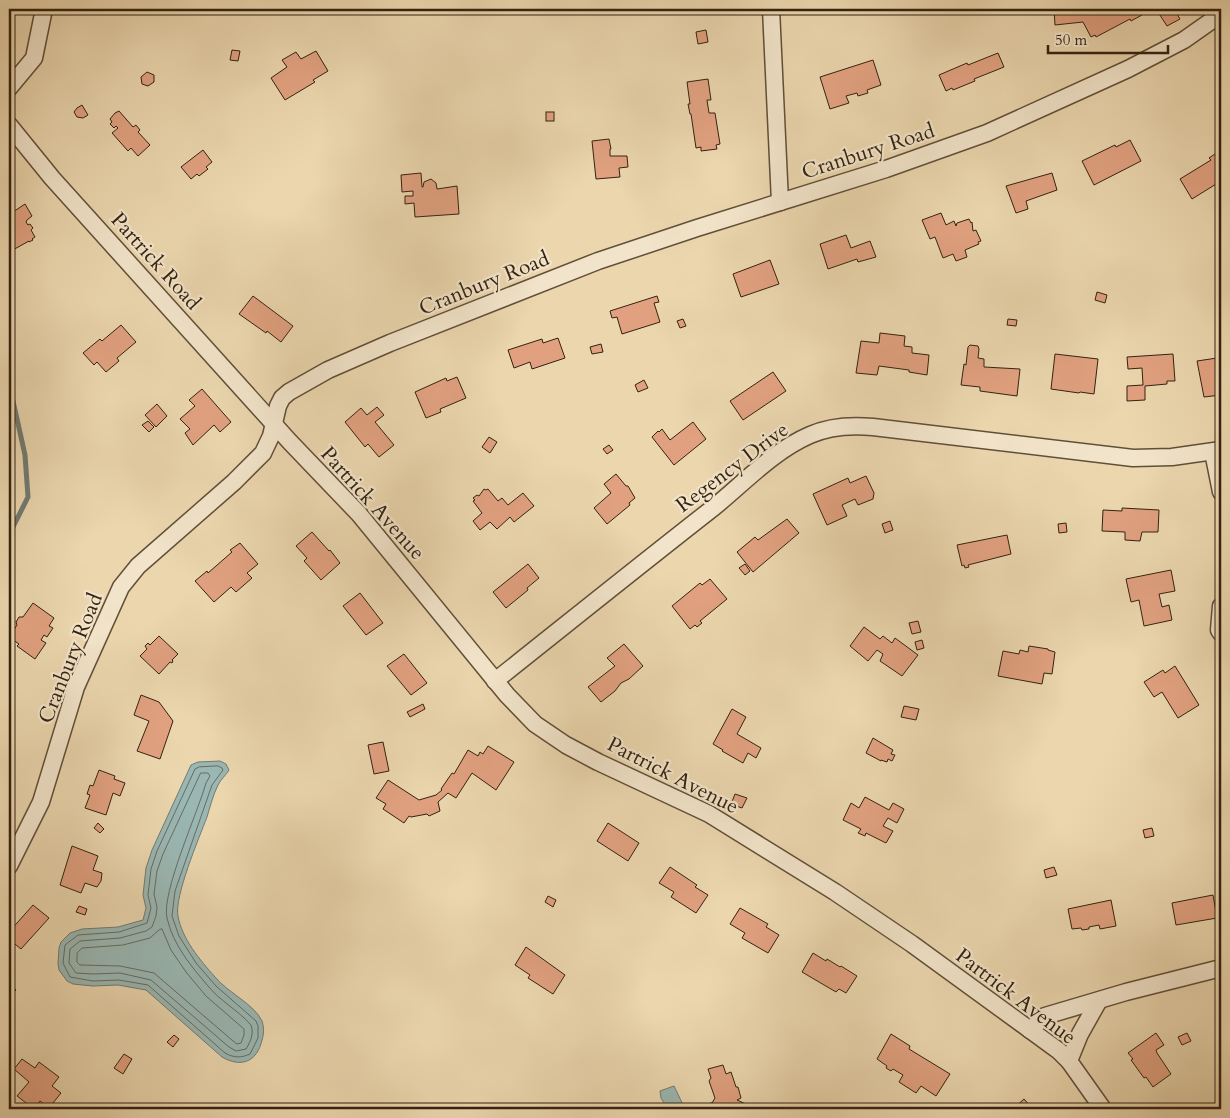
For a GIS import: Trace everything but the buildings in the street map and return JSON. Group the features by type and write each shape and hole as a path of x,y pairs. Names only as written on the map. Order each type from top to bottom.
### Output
{"street":[{"path":"9,88 34,58 44,9"},
{"path":"771,9 780,202"},
{"name":"Cranbury Road","path":"9,866 41,802 76,687 121,587 138,566 234,482 263,453 271,436 278,406 282,398 289,392 308,380 347,362 598,261 895,166 987,133 1128,69 1184,40 1221,14"},
{"name":"Partrick Road","path":"9,126 52,178 274,424"},
{"name":"Partrick Avenue","path":"274,424 359,514 495,681 518,708 535,724 547,733 598,762 710,814 886,925 1059,1051 1103,1109"},
{"name":"Regency Drive","path":"495,681 776,456 811,435 832,428 856,425 1133,458 1157,458 1217,451"},
{"path":"1217,451 1221,492"},
{"path":"1221,606 1219,630 1221,633"},
{"path":"1030,1030 1045,1016 1173,979 1221,968"},
{"path":"1068,1061 1080,1034 1098,1002"}],"water":[{"path":"220,761 226,764 229,770 216,789 188,867 180,895 178,916 183,933 203,964 220,982 253,1009 262,1021 263,1038 260,1047 252,1058 242,1062 222,1057 146,990 118,985 93,986 73,984 67,981 59,970 58,964 61,942 70,933 82,929 118,927 143,920 146,908 143,895 146,868 152,850 191,765 198,762"},
{"path":"674,1086 685,1109 668,1109 661,1098 660,1091"}],"waterway":[{"path":"9,383 25,455 28,497 9,535"}]}
